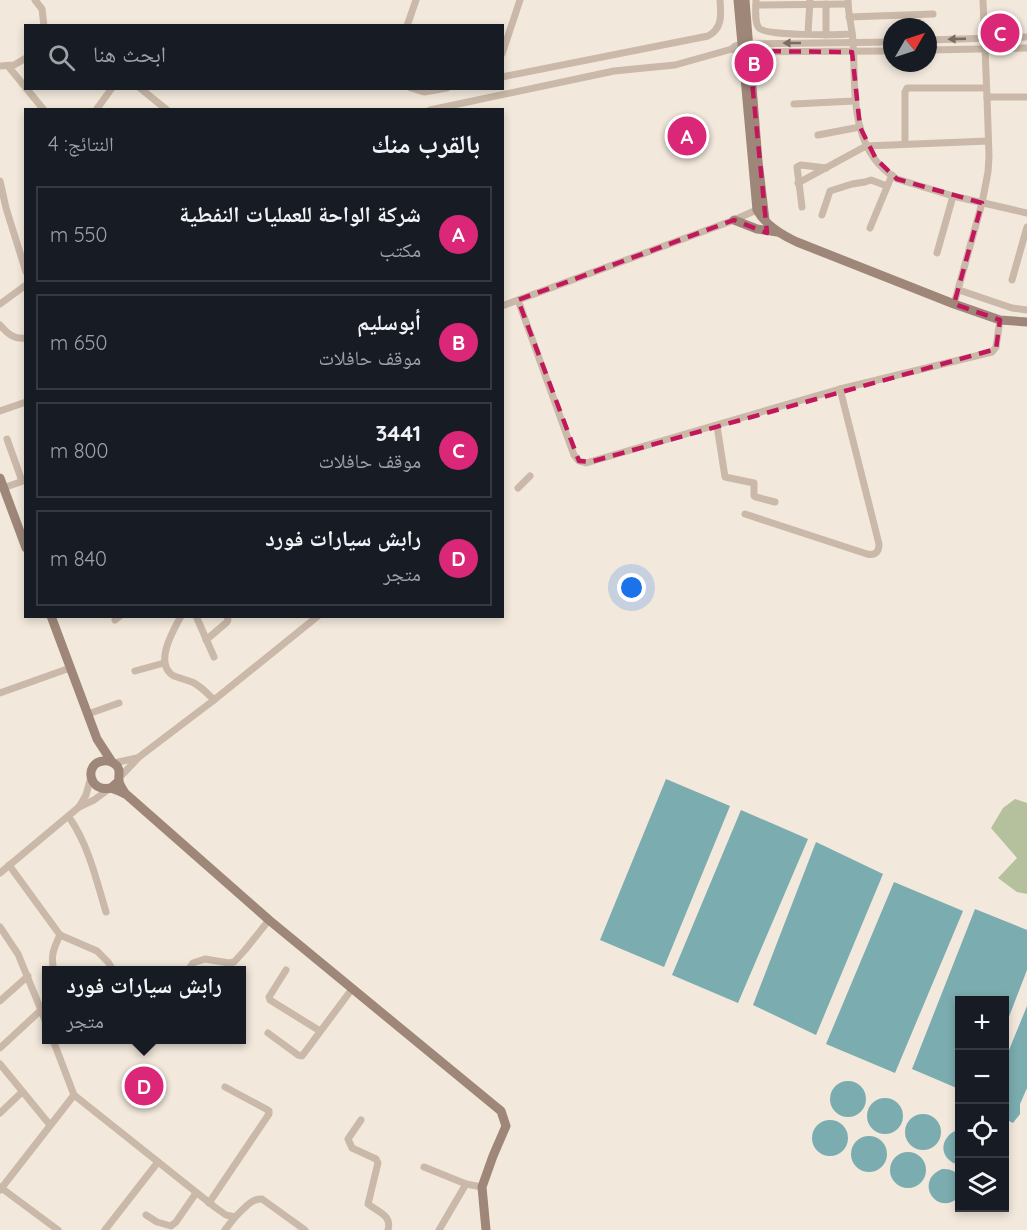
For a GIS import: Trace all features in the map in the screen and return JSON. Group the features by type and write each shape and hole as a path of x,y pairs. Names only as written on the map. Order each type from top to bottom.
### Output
{"main road":[{"path":"738,0 746,47"},
{"path":"745,0 746,47 760,209 765,220 777,232"},
{"path":"734,220 757,229 777,232 954,304 1000,320 1027,322"},
{"path":"2,483 24,537"},
{"path":"52,618 97,739 119,770 119,779 127,795"},
{"path":"97,739 97,754 92,772 92,780 97,787 119,791 127,795 269,920 501,1111 506,1126 482,1187 486,1230"},
{"path":"92,772 101,761 113,763"},
{"path":"110,789 119,779"}],"street":[{"path":"35,0 42,9 44,24"},
{"path":"408,24 416,0"},
{"path":"504,48 520,0"},
{"path":"504,77 708,36 719,26 720,0"},
{"path":"954,304 982,204 988,172 983,0"},
{"path":"808,33 809,2"},
{"path":"852,34 826,35 762,31 757,24 756,3 848,2 849,17 852,34 853,43 854,101 866,146 876,159 897,179 982,204 1027,213"},
{"path":"826,4 826,35"},
{"path":"849,17 933,14"},
{"path":"937,40 1027,37"},
{"path":"746,47 883,42"},
{"path":"439,108 614,70 669,66 732,50 735,46 852,52 883,51"},
{"path":"937,50 1027,48"},
{"path":"4,66 24,59"},
{"path":"4,66 24,86"},
{"path":"905,143 905,92 907,88 986,88"},
{"path":"28,90 42,108"},
{"path":"97,108 111,90"},
{"path":"142,90 165,108"},
{"path":"414,90 418,92 436,90"},
{"path":"987,98 1027,97"},
{"path":"795,104 854,101"},
{"path":"818,135 860,127"},
{"path":"798,183 866,146 988,141"},
{"path":"802,207 797,169 799,166 826,168"},
{"path":"870,228 892,176"},
{"path":"822,215 830,190 871,180 887,186"},
{"path":"0,181 3,208 22,249"},
{"path":"937,253 953,196"},
{"path":"504,305 760,209"},
{"path":"1012,280 1027,227"},
{"path":"0,304 24,286"},
{"path":"959,290 1012,308 1027,310"},
{"path":"518,300 574,455 579,461 586,463 840,389 992,352 996,347 1000,320"},
{"path":"0,325 13,337 24,338"},
{"path":"745,514 867,554 876,553 879,544 840,389"},
{"path":"0,411 24,403"},
{"path":"717,426 725,477 754,483 754,496 775,502"},
{"path":"2,483 24,481 7,439"},
{"path":"518,488 530,476"},
{"path":"180,618 165,652 164,663 172,674 198,685 214,700"},
{"path":"197,618 214,657"},
{"path":"206,640 228,621 227,618"},
{"path":"119,779 130,764 214,700 310,619"},
{"path":"135,671 164,663"},
{"path":"0,693 70,668"},
{"path":"88,714 119,703"},
{"path":"113,763 139,757"},
{"path":"80,807 92,772"},
{"path":"0,873 80,807 110,789"},
{"path":"69,816 79,831 89,855 106,912"},
{"path":"9,865 60,935 97,951 110,966"},
{"path":"191,966 205,959 234,962 269,920"},
{"path":"0,927 18,954 41,1010 0,1048"},
{"path":"53,966 51,961 60,935"},
{"path":"286,970 269,997 270,1000 320,1031"},
{"path":"0,1001 28,976"},
{"path":"268,1033 302,1056 352,989"},
{"path":"55,1044 74,1095 209,1203 226,1215 235,1217"},
{"path":"0,1064 50,1125"},
{"path":"209,1203 269,1114 266,1109 225,1087"},
{"path":"0,1113 22,1092"},
{"path":"58,1230 1,1188 74,1095"},
{"path":"361,1120 348,1139 349,1144 352,1148 376,1159 378,1163 368,1204 387,1216 390,1222 388,1230"},
{"path":"105,1230 158,1162"},
{"path":"424,1167 465,1184 482,1187"},
{"path":"439,1230 465,1184"},
{"path":"146,1215 157,1222 171,1226 196,1193"},
{"path":"225,1230 235,1217 258,1198 305,1230"}],"highlighted area":[{"path":"749,51 852,52 860,127 876,159 897,179 982,203 954,304 1000,320 996,349 590,462 579,461 518,300 734,220 767,233"}],"green space":[{"path":"1015,799 1027,803 1027,894 1017,892 998,878 1017,858 991,828 1003,808"}],"water":[{"path":"666,779 730,806 664,967 600,940"},
{"path":"741,810 808,839 738,1003 672,975"},
{"path":"816,842 883,874 816,1035 753,1005"},
{"path":"894,882 963,911 895,1073 826,1044"},
{"path":"975,909 1027,930 1027,970 1009,1017 1009,996 955,996 955,1087 912,1069"},
{"path":"1027,1006 1027,1088 1020,1104 1020,1114 1013,1123 1009,1121 1009,1050"},
{"path":"848,1081 860,1087 866,1099 860,1111 848,1117 836,1111 830,1099 836,1087"},
{"path":"885,1098 897,1104 903,1116 897,1128 885,1134 873,1128 867,1116 873,1104"},
{"path":"923,1114 935,1120 941,1132 935,1144 923,1150 911,1144 905,1132 911,1120"},
{"path":"830,1120 842,1126 848,1138 842,1150 830,1156 818,1150 812,1138 818,1126"},
{"path":"955,1131 955,1163 948,1159 943,1149 946,1138"},
{"path":"869,1136 881,1142 887,1154 881,1166 869,1172 857,1166 851,1154 857,1142"},
{"path":"908,1152 920,1158 926,1170 920,1182 908,1188 896,1182 890,1170 896,1158"},
{"path":"942,1169 955,1172 955,1200 943,1203 936,1201 929,1189 929,1181"}],"place":[{"name":"3441","path":"1000,33"},
{"name":"أبوسليم","path":"754,63"},
{"name":"شركة الواحة للعمليات النفطية","path":"687,136"},
{"name":"رابش سيارات فورد","path":"144,1086"}]}
